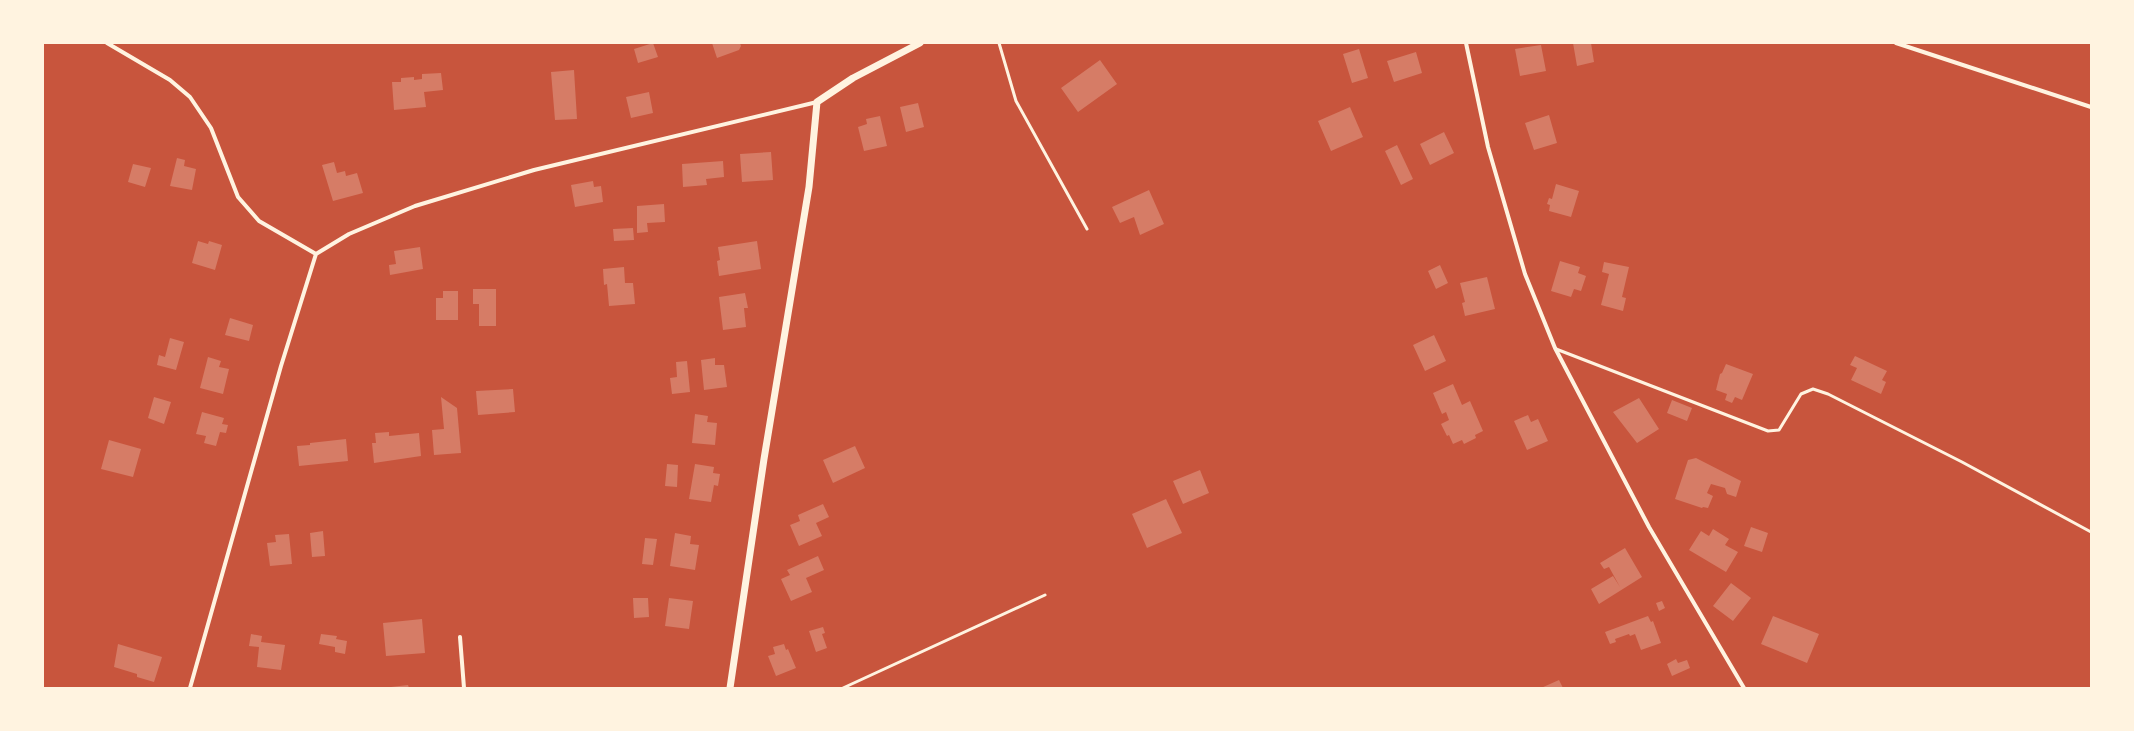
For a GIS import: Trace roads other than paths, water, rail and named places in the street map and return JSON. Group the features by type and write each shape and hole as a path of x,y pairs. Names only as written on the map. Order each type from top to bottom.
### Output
{"street":[{"path":"107,43 170,80 190,97 211,128 238,197 260,221 316,254"},
{"path":"190,688 281,366 316,254 349,234 415,206 534,170 817,102 853,78 920,43"},
{"path":"1466,43 1488,147 1525,274 1555,348 1649,527 1744,688"},
{"path":"1896,43 2091,107"},
{"path":"730,688 764,459 809,186 817,102"},
{"path":"460,637 464,688"}],"lane":[{"path":"999,43 1016,101 1087,229"},
{"path":"1555,348 1768,431 1779,430 1801,394 1812,389 1828,394 1962,462 2091,532"},
{"path":"843,688 1045,595"}]}
